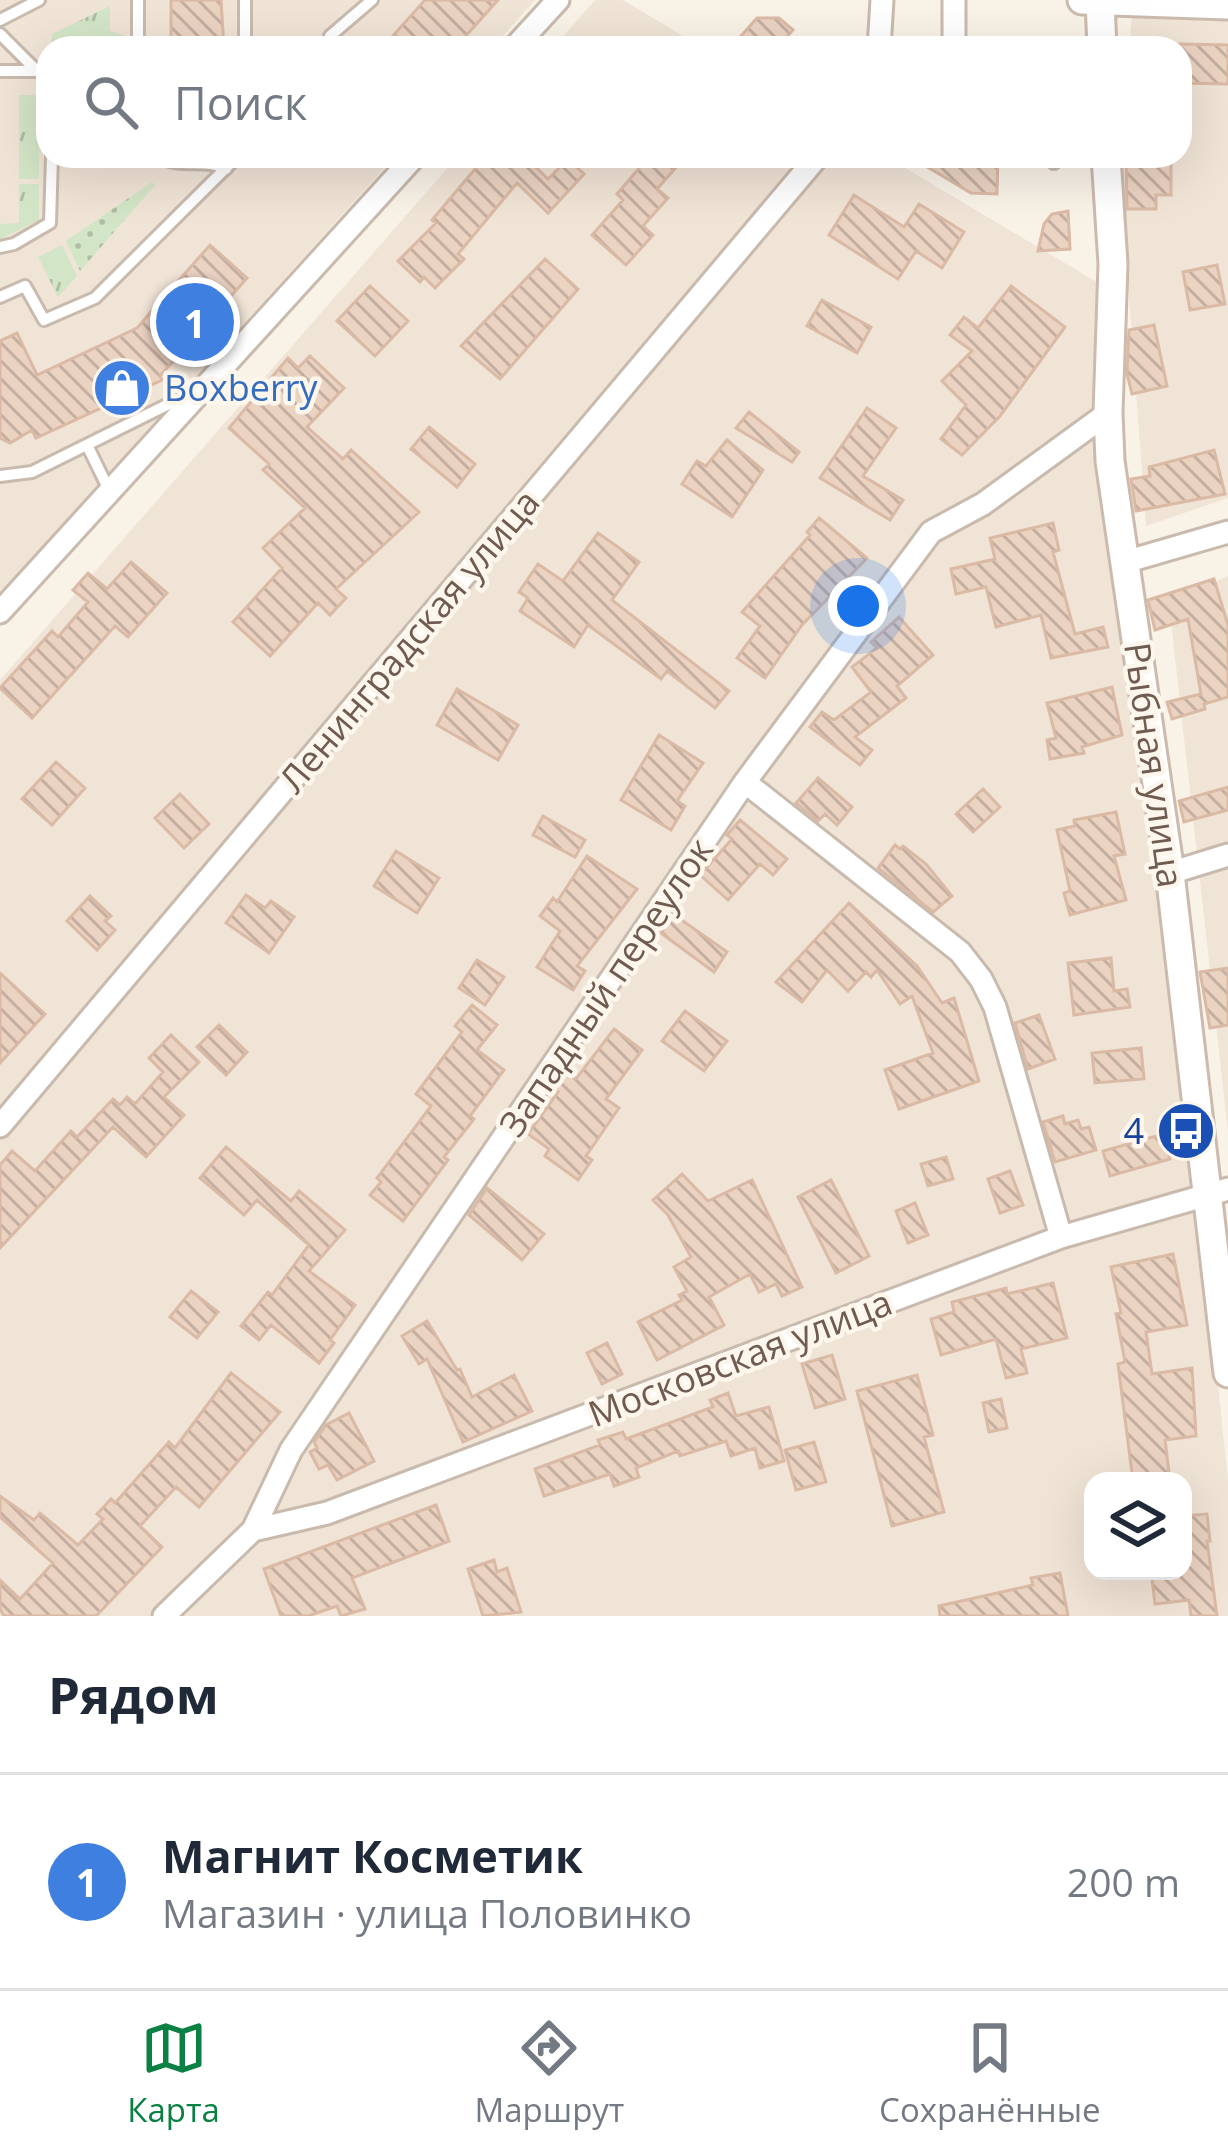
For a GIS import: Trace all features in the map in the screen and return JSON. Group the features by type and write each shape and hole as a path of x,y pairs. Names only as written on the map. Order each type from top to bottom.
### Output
{"street":[{"path":"525,36 558,0"},
{"path":"880,36 882,0"},
{"path":"954,0 954,36"},
{"path":"1082,0 1228,5"},
{"path":"1100,0 1102,36"},
{"path":"0,612 404,168"},
{"name":"Ленинградская улица","path":"0,1126 808,168"},
{"name":"Рыбная улица","path":"1107,168 1112,263 1108,413 1125,562 1218,1191 1228,1373"},
{"name":"Западный переулок","path":"164,1616 253,1530 292,1450 745,782 931,532 983,504 1108,413"},
{"path":"1125,562 1228,532"},
{"path":"745,782 960,952 981,979 995,1007 1061,1238"},
{"path":"1170,873 1228,855"},
{"name":"Московская улица","path":"253,1530 327,1513 1061,1238 1218,1191"}],"lane":[{"path":"0,20 39,0"},
{"path":"138,0 138,36"},
{"path":"245,0 245,36"},
{"path":"330,36 372,0"},
{"path":"0,34 36,65"},
{"path":"0,71 36,71"},
{"path":"0,247 50,223 52,168"},
{"path":"0,296 25,286 44,320 95,298 226,170 223,168"},
{"path":"0,476 21,476 202,388"},
{"path":"87,445 109,490"}],"shaded area":[{"path":"0,0 535,0 503,36 36,36 36,168 384,168 0,594"},
{"path":"595,0 623,0 683,36 564,36"},
{"path":"1132,16 1228,19 1228,498 1146,526 1119,168 1192,168 1192,36 1130,36"},
{"path":"448,168 905,168 1100,284 1228,1479 1228,1616 0,1616 0,680"},
{"path":"1228,576 1228,1132 1169,603"}],"green space":[{"path":"110,6 110,31 126,36 52,36"},
{"path":"19,95 36,95 39,179 19,179"},
{"path":"152,182 155,185 80,271 66,241"},
{"path":"19,184 39,184 39,220 0,239 0,224 19,223"},
{"path":"62,245 77,276 58,297 38,257"}],"building":[{"path":"171,0 221,0 223,36 171,36"},
{"path":"425,0 498,0 466,36 393,36"},
{"path":"757,18 779,18 793,30 788,36 741,36"},
{"path":"1192,44 1228,45 1228,84 1192,83"},
{"path":"476,168 537,168 548,179 559,168 578,168 584,174 548,213 517,183 458,254 464,259 435,288 424,277 420,282 398,261 436,223 432,220"},
{"path":"639,168 675,168 657,189 668,198 643,226 653,235 626,265 592,235 623,200 617,194"},
{"path":"929,168 998,168 997,194 971,193"},
{"path":"1126,168 1171,168 1171,195 1156,195 1156,209 1127,209"},
{"path":"854,195 904,227 919,204 964,232 942,268 916,251 898,279 829,235"},
{"path":"1068,211 1070,249 1038,251 1044,224 1052,214"},
{"path":"210,245 247,278 160,376 162,380 36,438 32,430 10,443 0,438 0,341 17,333 37,375 137,328"},
{"path":"545,259 578,289 500,379 461,346"},
{"path":"1217,265 1225,304 1190,310 1183,272"},
{"path":"370,286 408,321 375,356 337,321"},
{"path":"1011,286 1065,327 1000,416 962,455 941,439 966,405 942,381 972,351 950,335 964,317 978,328"},
{"path":"822,300 871,327 857,353 807,326"},
{"path":"1154,325 1167,386 1132,394 1127,374 1129,330"},
{"path":"310,356 344,388 307,427 343,459 351,450 419,512 336,589 346,598 330,615 318,603 270,656 233,622 282,568 263,548 305,508 263,470 269,464 229,428 288,358 298,368"},
{"path":"867,408 896,428 863,476 903,500 890,520 820,478"},
{"path":"749,412 799,452 792,462 736,428"},
{"path":"429,427 475,464 457,487 411,449"},
{"path":"727,440 763,470 732,517 682,484 697,461 706,466"},
{"path":"1214,450 1225,494 1136,511 1131,479 1150,476 1149,467"},
{"path":"819,518 867,558 802,625 765,678 737,658 760,626 742,612 810,535 807,532"},
{"path":"1053,523 1059,550 1053,552 1075,634 1103,627 1108,647 1051,658 1041,615 996,627 986,587 956,594 951,569 995,559 990,538"},
{"path":"598,533 639,562 612,600 729,691 715,708 667,671 661,679 588,625 574,647 520,611 528,598 519,592 538,564 563,581"},
{"path":"131,562 167,593 128,637 115,626 32,718 0,688 52,631 58,637 88,602 73,590 88,573 107,589"},
{"path":"1214,579 1228,625 1228,697 1172,719 1167,702 1201,694 1188,619 1155,630 1148,600"},
{"path":"899,617 933,655 897,686 906,698 855,737 872,750 860,765 810,727 822,712 834,720 871,692 852,667 877,648 871,642"},
{"path":"1112,687 1122,735 1082,747 1084,753 1050,759 1047,740 1056,738 1047,703"},
{"path":"457,689 518,725 498,760 437,725"},
{"path":"659,735 703,763 677,801 685,806 671,830 621,800"},
{"path":"56,762 85,788 52,825 22,799"},
{"path":"818,778 852,807 837,825 825,814 818,821 796,803"},
{"path":"1228,787 1228,810 1184,822 1179,801"},
{"path":"983,789 1000,807 973,832 956,814"},
{"path":"180,794 209,824 184,848 155,818"},
{"path":"1116,812 1125,854 1114,856 1126,900 1070,915 1064,893 1070,891 1057,830 1075,826 1074,820"},
{"path":"543,816 585,840 575,857 533,835"},
{"path":"740,820 787,859 773,875 760,864 728,900 700,875 732,839 727,835"},
{"path":"895,845 926,864 952,896 933,912 878,868"},
{"path":"396,851 439,878 417,913 374,886"},
{"path":"587,856 637,889 577,966 585,971 573,990 537,967 560,931 540,916 553,898 557,902"},
{"path":"246,895 265,908 271,901 294,917 269,953 226,923"},
{"path":"90,896 111,916 105,921 115,930 97,950 67,921"},
{"path":"849,903 917,966 942,1003 954,998 979,1081 899,1109 885,1070 933,1053 912,996 900,1004 877,970 871,977 866,972 848,991 827,970 802,1002 776,982"},
{"path":"673,914 727,952 714,972 661,933"},
{"path":"1111,958 1114,991 1127,989 1130,1007 1074,1015 1068,963"},
{"path":"477,960 504,977 485,1005 459,988"},
{"path":"1228,968 1228,1025 1210,1028 1200,972"},
{"path":"0,973 45,1014 0,1063"},
{"path":"472,1005 497,1025 477,1050 504,1070 403,1221 370,1195 381,1182 377,1178 431,1106 416,1094 462,1032 455,1026"},
{"path":"685,1011 727,1041 704,1071 662,1041"},
{"path":"1039,1015 1055,1059 1028,1069 1015,1023"},
{"path":"219,1025 247,1052 226,1075 197,1047"},
{"path":"614,1029 642,1050 606,1099 619,1108 586,1156 592,1160 578,1180 545,1156 549,1149 528,1134 558,1092 554,1089 566,1072 576,1079"},
{"path":"171,1035 199,1062 164,1097 184,1115 146,1157 113,1127 0,1248 0,1165 12,1151 35,1171 71,1131 77,1137 113,1099 120,1105 127,1097 135,1104 163,1072 149,1058"},
{"path":"1141,1048 1144,1079 1095,1083 1092,1053"},
{"path":"1063,1116 1065,1124 1078,1120 1081,1129 1089,1127 1096,1150 1055,1162 1043,1122"},
{"path":"1163,1134 1170,1159 1110,1176 1103,1151"},
{"path":"226,1147 291,1201 299,1191 345,1230 309,1271 355,1305 319,1363 271,1325 259,1340 241,1326 268,1292 272,1295 309,1245 257,1200 244,1215 200,1178"},
{"path":"946,1157 953,1179 928,1186 921,1164"},
{"path":"1010,1171 1023,1205 1000,1213 988,1179"},
{"path":"682,1174 708,1201 752,1180 802,1287 782,1296 776,1284 759,1292 750,1274 709,1297 724,1325 657,1360 638,1322 682,1300 679,1295 687,1291 674,1267 691,1257 668,1215 653,1200"},
{"path":"831,1180 869,1256 836,1273 798,1197"},
{"path":"487,1188 544,1234 522,1260 469,1215"},
{"path":"915,1203 928,1235 908,1243 896,1211"},
{"path":"1173,1254 1187,1325 1146,1332 1152,1374 1192,1368 1196,1436 1165,1440 1169,1472 1132,1472 1118,1364 1125,1362 1116,1314 1121,1313 1111,1267"},
{"path":"1053,1283 1067,1338 1021,1349 1027,1373 1006,1378 996,1339 941,1355 931,1319 954,1312 952,1302 1006,1288 1007,1294"},
{"path":"191,1291 218,1312 197,1338 170,1317"},
{"path":"427,1321 460,1369 472,1397 514,1375 532,1411 463,1442 427,1359 419,1364 402,1336"},
{"path":"607,1343 622,1374 602,1384 587,1353"},
{"path":"832,1355 845,1399 815,1408 802,1364"},
{"path":"231,1373 280,1412 199,1507 176,1487 140,1526 162,1547 96,1616 4,1616 0,1580 20,1599 53,1563 0,1517 0,1496 34,1520 40,1513 78,1545 103,1519 97,1514 111,1499 115,1503 169,1442 175,1448"},
{"path":"917,1375 933,1435 924,1437 944,1512 892,1526 857,1391"},
{"path":"728,1393 736,1416 769,1407 784,1461 760,1468 755,1448 731,1456 726,1441 680,1456 678,1451 636,1468 639,1477 614,1486 610,1474 544,1496 535,1469 600,1445 598,1440 623,1432 626,1439 713,1407 710,1400"},
{"path":"1001,1399 1007,1428 989,1432 983,1403"},
{"path":"349,1413 374,1461 337,1480 328,1465 319,1469 310,1452 317,1448 314,1442 326,1425"},
{"path":"814,1442 826,1482 796,1490 785,1450"},
{"path":"436,1505 449,1541 352,1578 365,1609 341,1616 337,1606 308,1616 281,1616 264,1569"},
{"path":"1207,1514 1217,1616 1191,1616 1189,1600 1155,1604 1152,1580 1192,1580 1192,1515"},
{"path":"494,1560 497,1572 507,1568 521,1612 483,1616 468,1569"},
{"path":"1060,1573 1068,1616 940,1616 939,1606 1033,1585 1031,1578"}],"place":[{"name":"Магнит Косметик","path":"195,322"},
{"name":"Boxberry","path":"122,388"},
{"name":"4","path":"1186,1131"}]}
